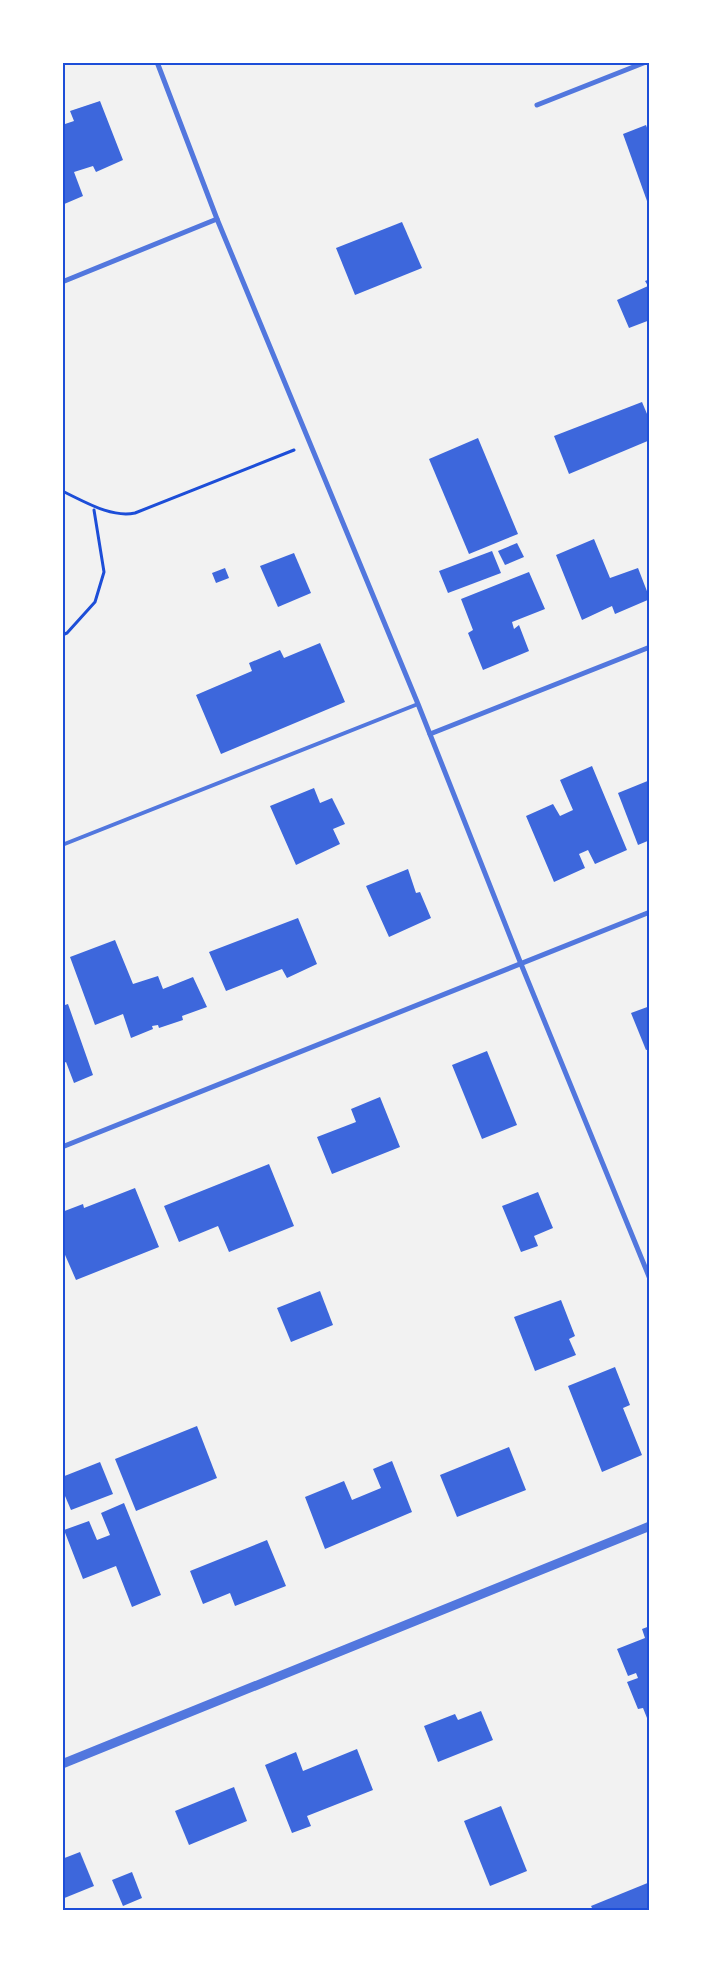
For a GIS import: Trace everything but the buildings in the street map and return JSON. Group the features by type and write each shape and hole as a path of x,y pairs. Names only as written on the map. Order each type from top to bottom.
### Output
{"street":[{"path":"157,62 217,219 418,704 521,964 650,1279"},
{"path":"537,105 646,62"},
{"path":"62,282 217,219"},
{"path":"430,734 650,647"},
{"path":"62,1147 650,912"},
{"path":"62,1764 650,1526"}],"lane":[{"path":"62,845 418,704"}],"path":[{"path":"62,491 99,508 124,516 310,443"},
{"path":"62,636 95,602 104,572 94,510"}]}
